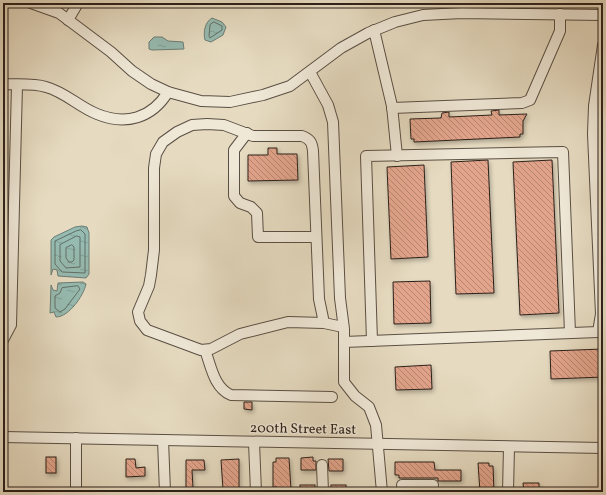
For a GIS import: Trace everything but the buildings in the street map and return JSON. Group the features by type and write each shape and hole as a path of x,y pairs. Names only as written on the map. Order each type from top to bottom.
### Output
{"street":[{"path":"31,3 59,13 111,52 132,71 151,84 168,92 201,101 230,102 263,95 290,86 341,48 374,30 394,22 424,15 462,12 603,15"},
{"path":"68,20 78,3"},
{"path":"392,108 522,102 530,100 560,31 560,14"},
{"path":"374,30 392,108 396,156"},
{"path":"344,342 598,332 601,314 593,134 594,106 603,44"},
{"path":"310,72 328,105 333,122 340,298 344,342 344,382 355,396 369,407 376,425 382,492"},
{"path":"3,84 44,86 55,90 97,114 121,119 134,119 147,114 157,108 168,92"},
{"path":"3,340 11,325 18,85"},
{"path":"324,323 320,311 312,142 308,138 302,136 253,136 224,125 207,124 192,126 177,132 163,142 156,154 154,168 154,250 151,275 149,286 138,312 147,330 201,350 205,350 211,349 240,334 288,322 324,323 343,327"},
{"path":"246,133 234,150 234,196 240,203 251,207 258,213 258,237 316,237"},
{"path":"372,341 366,156 563,152 570,333"},
{"path":"205,350 217,384 221,390 231,395 332,397"},
{"name":"200th Street East","path":"3,437 603,448"},
{"path":"76,438 76,492"},
{"path":"163,440 165,492"},
{"path":"254,442 256,492"},
{"path":"508,492 509,446"},
{"path":"322,465 323,492"},
{"path":"402,485 420,489 433,485"}],"water":[{"path":"212,18 222,22 226,27 223,35 211,42 205,40 204,34 206,25"},
{"path":"154,37 162,37 168,41 183,42 184,49 149,49 149,42"},
{"path":"75,227 87,227 89,233 89,274 86,278 58,276 57,270 53,269 51,275 51,240 54,237"},
{"path":"83,282 86,284 85,289 71,309 61,316 56,317 54,312 50,313 51,285 53,290 57,291 58,283"}]}
